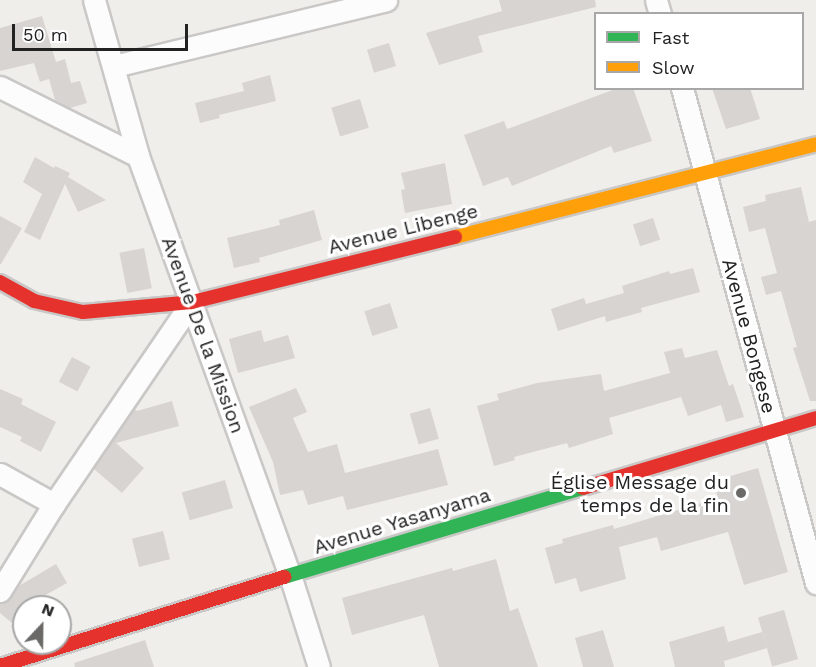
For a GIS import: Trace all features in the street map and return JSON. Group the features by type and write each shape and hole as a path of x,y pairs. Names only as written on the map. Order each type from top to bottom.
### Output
{"street":[{"name":"Avenue De la Mission","path":"94,0 138,156 290,575 319,667"},
{"path":"114,66 386,0"},
{"path":"0,87 138,156"},
{"name":"Avenue Bongese","path":"683,90 816,583"},
{"name":"Avenue Libenge","path":"0,282 34,301 82,312 192,302 707,174 816,144"},
{"path":"0,591 54,504 192,302"},
{"name":"Avenue Yasanyama","path":"0,666 290,575 816,418"},
{"path":"0,474 54,504"}],"building":[{"path":"499,0 595,0 596,7 478,36 483,52 439,65 426,33 502,11"},
{"path":"42,16 56,62 65,59 71,83 80,81 87,103 70,108 55,100 49,79 40,82 34,63 0,71 0,28"},
{"path":"389,43 396,66 374,73 367,50"},
{"path":"270,75 276,101 219,115 220,118 200,123 195,103 244,91 242,83"},
{"path":"613,90 634,90 652,141 614,153 611,146 512,186 508,177 483,186 464,135 504,121 507,129"},
{"path":"713,90 751,90 760,119 726,129"},
{"path":"360,99 369,128 340,136 331,108"},
{"path":"35,157 54,168 55,166 70,173 68,177 106,200 78,212 65,184 40,240 24,232 42,194 23,182"},
{"path":"445,163 452,204 405,213 401,190 405,189 401,173"},
{"path":"801,187 809,222 816,220 816,401 810,401 793,348 797,347 781,291 766,295 761,277 777,273 765,228 749,232 743,207 766,201 765,195"},
{"path":"314,210 322,240 259,258 260,262 234,268 227,238 280,225 279,220"},
{"path":"0,216 22,228 1,264 0,264"},
{"path":"653,218 660,240 640,246 633,224"},
{"path":"144,248 152,288 127,293 119,253"},
{"path":"693,268 700,292 641,308 642,312 606,322 605,316 558,331 551,309 584,298 586,304 624,293 622,286 669,271 670,274"},
{"path":"390,303 398,328 372,336 364,311"},
{"path":"261,330 264,342 288,335 295,358 238,373 229,339"},
{"path":"682,348 685,358 717,350 729,386 733,384 744,417 726,422 721,405 688,416 681,397 609,418 613,434 569,448 567,443 514,457 515,460 494,466 477,406 499,400 497,394 537,383 601,374 604,391 670,373 664,352"},
{"path":"72,357 91,367 77,392 59,382"},
{"path":"296,388 307,412 293,418 308,452 337,444 345,473 438,449 448,485 347,510 343,496 308,505 303,490 280,495 273,462 249,407"},
{"path":"0,389 23,399 21,404 56,422 41,452 20,441 22,437 0,427"},
{"path":"172,401 179,426 116,443 144,468 122,493 94,469 134,409 137,411"},
{"path":"430,408 439,439 419,445 410,414"},
{"path":"758,468 788,572 744,585 728,532 661,551 657,537 619,547 626,579 580,592 576,578 555,584 545,548 563,543 562,539 613,525 614,529 718,498 713,481"},
{"path":"225,480 233,508 190,520 182,492"},
{"path":"163,531 170,559 139,567 132,539"},
{"path":"496,559 510,611 518,608 538,667 439,667 424,615 352,635 342,598 452,568 453,571"},
{"path":"56,564 67,583 46,595 12,595 12,623 0,613 0,604 10,598 17,587"},
{"path":"784,610 798,659 772,666 758,617"},
{"path":"724,626 728,642 762,632 767,648 724,661 725,667 675,667 669,642"},
{"path":"603,630 614,667 583,667 575,638"},
{"path":"145,640 154,667 75,667 74,663"}],"traffic: fast":[{"path":"284,577 583,488"}],"traffic: slow":[{"path":"455,237 816,144"}],"traffic: jam":[{"path":"0,282 34,301 83,312 192,302 455,237"},
{"path":"583,488 816,418"},
{"path":"0,666 284,577"}],"place":[{"name":"Église Message du temps de la fin","path":"741,493"}]}
